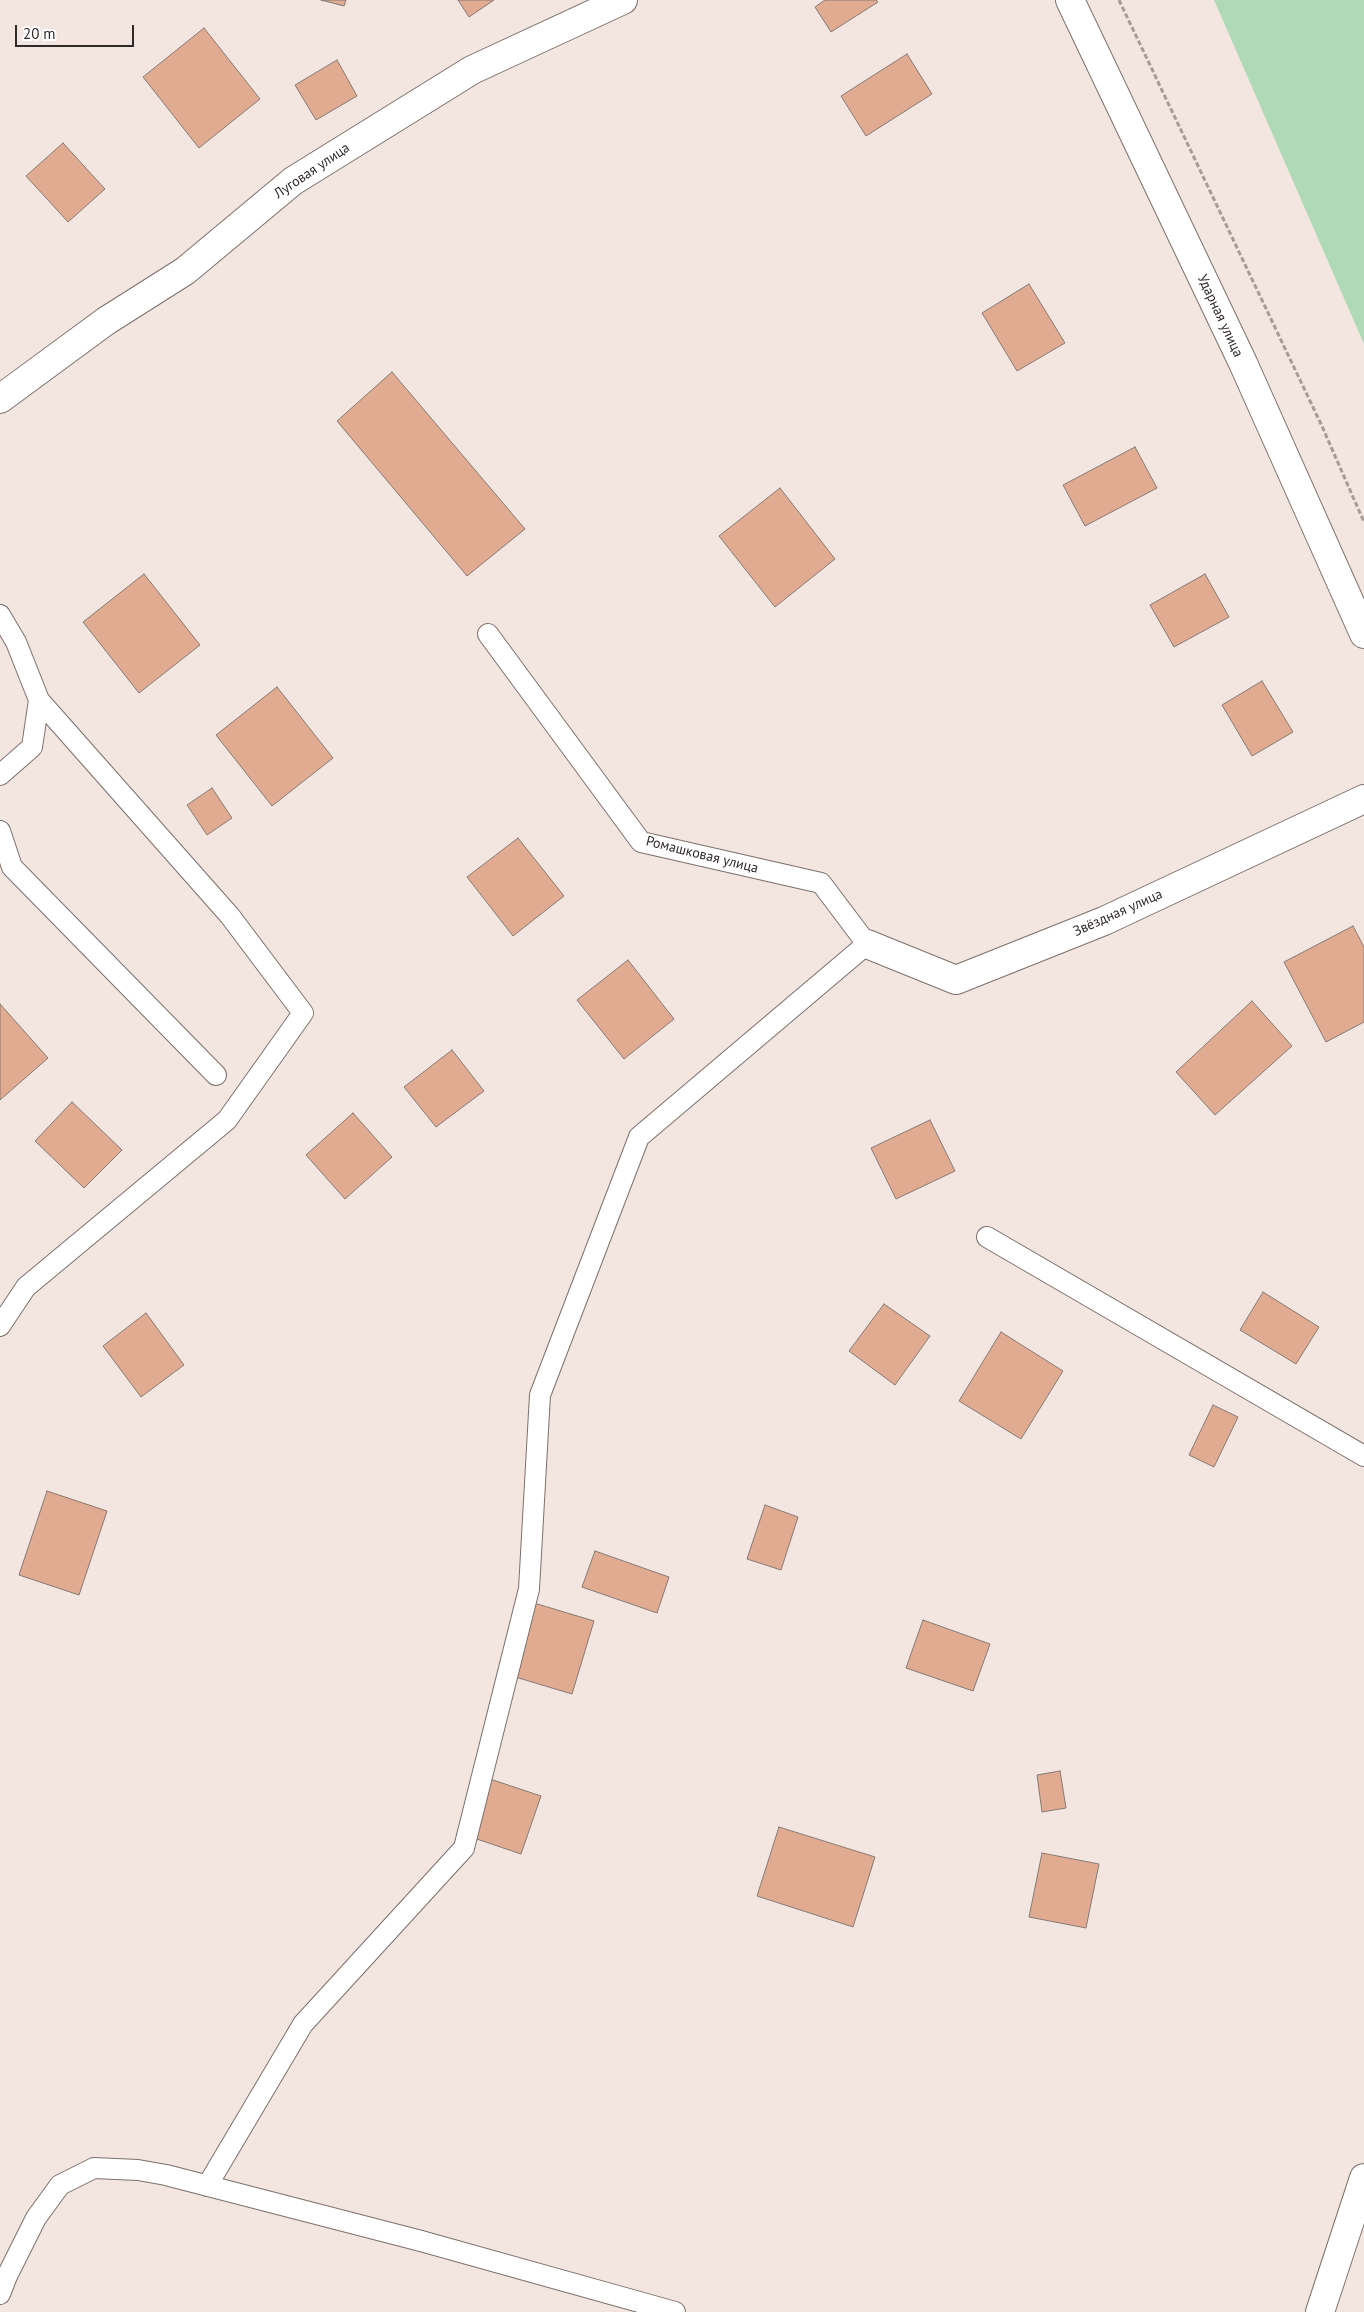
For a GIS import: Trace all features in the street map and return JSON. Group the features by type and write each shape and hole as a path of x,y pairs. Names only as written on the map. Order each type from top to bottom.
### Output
{"street":[{"name":"Луговая улица","path":"0,399 106,321 185,271 293,181 472,70 623,0"},
{"name":"Ударная улица","path":"1070,0 1243,363 1364,634"},
{"name":"Звёздная улица","path":"867,944 956,980 1104,921 1364,799"},
{"path":"1320,2312 1364,2178"}],"lane":[{"path":"0,615 16,642 39,700 230,916 303,1012 227,1120 26,1287 0,1326"},
{"name":"Ромашковая улица","path":"488,634 641,842 821,883 867,944"},
{"path":"0,775 32,747 39,700"},
{"path":"0,831 12,867 216,1075"},
{"path":"207,2186 303,2024 464,1848 529,1589 540,1395 639,1136 867,944"},
{"path":"987,1237 1364,1456"},
{"path":"0,2294 36,2218 60,2185 94,2168 138,2170 166,2175 421,2241 675,2312"}],"path":[{"path":"1120,0 1321,424 1364,522"}],"green space":[{"path":"1214,0 1364,0 1364,344"}],"building":[{"path":"321,0 346,0 344,6"},
{"path":"458,0 494,0 469,17"},
{"path":"825,0 876,0 878,2 831,32 815,7"},
{"path":"204,28 260,99 199,148 143,77"},
{"path":"907,54 932,94 866,136 841,96"},
{"path":"337,60 357,96 316,120 295,85"},
{"path":"63,143 105,189 68,222 26,176"},
{"path":"1029,284 1065,343 1017,371 982,313"},
{"path":"392,372 525,529 467,576 337,421"},
{"path":"1135,447 1157,488 1085,526 1063,485"},
{"path":"780,488 835,559 775,607 719,536"},
{"path":"144,574 200,645 139,693 83,622"},
{"path":"1205,574 1229,617 1174,647 1150,605"},
{"path":"1262,681 1293,732 1252,756 1222,705"},
{"path":"277,687 333,758 272,806 216,735"},
{"path":"212,788 232,818 207,835 187,805"},
{"path":"518,838 564,896 513,936 467,877"},
{"path":"1353,926 1364,947 1364,1022 1326,1042 1284,962"},
{"path":"628,960 674,1019 624,1059 577,1000"},
{"path":"1252,1001 1292,1046 1215,1115 1176,1072"},
{"path":"0,1004 48,1058 0,1100"},
{"path":"452,1050 484,1091 436,1127 404,1087"},
{"path":"72,1102 122,1150 84,1188 35,1141"},
{"path":"353,1113 392,1157 345,1199 306,1155"},
{"path":"930,1120 955,1171 896,1199 871,1148"},
{"path":"1263,1292 1319,1327 1296,1364 1240,1330"},
{"path":"884,1304 930,1336 895,1385 849,1351"},
{"path":"146,1313 184,1365 141,1397 103,1346"},
{"path":"1001,1332 1063,1371 1021,1439 959,1401"},
{"path":"1213,1405 1238,1417 1214,1467 1189,1455"},
{"path":"47,1491 107,1511 79,1595 19,1575"},
{"path":"765,1505 798,1517 781,1570 747,1559"},
{"path":"595,1551 669,1577 657,1613 582,1587"},
{"path":"534,1603 594,1621 572,1694 512,1676"},
{"path":"923,1620 990,1644 973,1691 906,1668"},
{"path":"1060,1771 1066,1808 1042,1812 1037,1775"},
{"path":"481,1776 541,1796 521,1854 462,1834"},
{"path":"779,1827 875,1857 853,1927 757,1896"},
{"path":"1042,1853 1099,1864 1086,1928 1029,1917"}]}
